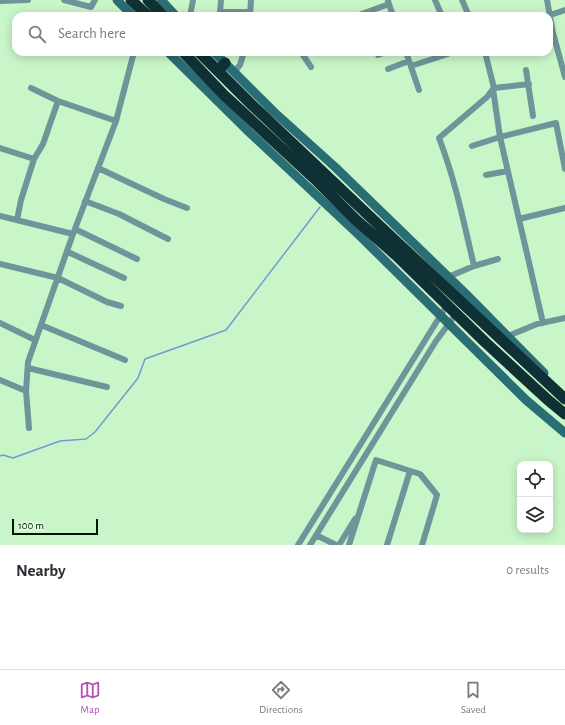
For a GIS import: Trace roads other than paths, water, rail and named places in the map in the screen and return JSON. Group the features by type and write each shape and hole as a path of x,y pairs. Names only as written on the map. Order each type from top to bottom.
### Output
{"highway":[{"path":"131,0 144,12"},
{"path":"148,0 159,12"},
{"path":"187,56 218,95 317,181 356,220 397,256 456,314 537,390 565,414"},
{"path":"208,56 384,230 565,399"}],"street":[{"path":"0,1 28,0"},
{"path":"64,0 91,7 95,0"},
{"path":"117,0 129,12"},
{"path":"161,0 172,12"},
{"path":"191,12 193,0"},
{"path":"220,12 221,0"},
{"path":"250,12 251,0"},
{"path":"435,0 440,12"},
{"path":"462,0 468,12"},
{"path":"547,0 549,12"},
{"path":"364,12 388,2 392,12"},
{"path":"553,14 565,10"},
{"path":"553,27 565,77"},
{"path":"28,428 26,391 28,362 85,201 116,121 133,56"},
{"path":"173,56 218,95 342,221 360,236 526,400 565,433"},
{"path":"235,71 240,65 243,56"},
{"path":"304,56 312,67"},
{"path":"407,56 419,90"},
{"path":"388,69 440,56"},
{"path":"486,56 493,89 500,137 543,323"},
{"path":"221,67 235,71 274,112 335,167 565,392"},
{"path":"526,70 533,116"},
{"path":"474,266 457,195 439,138 487,97 493,89 529,84"},
{"path":"31,88 58,101 116,121"},
{"path":"17,220 21,200 34,159 43,144 58,101"},
{"path":"472,146 500,137 556,123 565,169"},
{"path":"0,148 34,159"},
{"path":"98,168 164,199 187,208"},
{"path":"486,175 508,171"},
{"path":"85,201 119,214 168,240"},
{"path":"520,219 565,208"},
{"path":"0,216 74,232 137,258"},
{"path":"68,252 124,278"},
{"path":"448,277 474,266 498,259"},
{"path":"0,264 58,278 107,302 121,306"},
{"path":"298,545 447,305"},
{"path":"310,545 436,341 456,314"},
{"path":"508,336 543,323 565,318"},
{"path":"0,322 35,340"},
{"path":"41,324 125,360"},
{"path":"28,368 107,387"},
{"path":"0,380 26,391"},
{"path":"349,545 376,460 420,474 437,495 422,545"},
{"path":"387,545 410,471"},
{"path":"339,545 360,509"},
{"path":"316,535 336,545"}],"waterway":[{"path":"0,456 3,455 13,458 60,441 86,439 95,432 138,378 145,359 226,330 320,207"}]}
